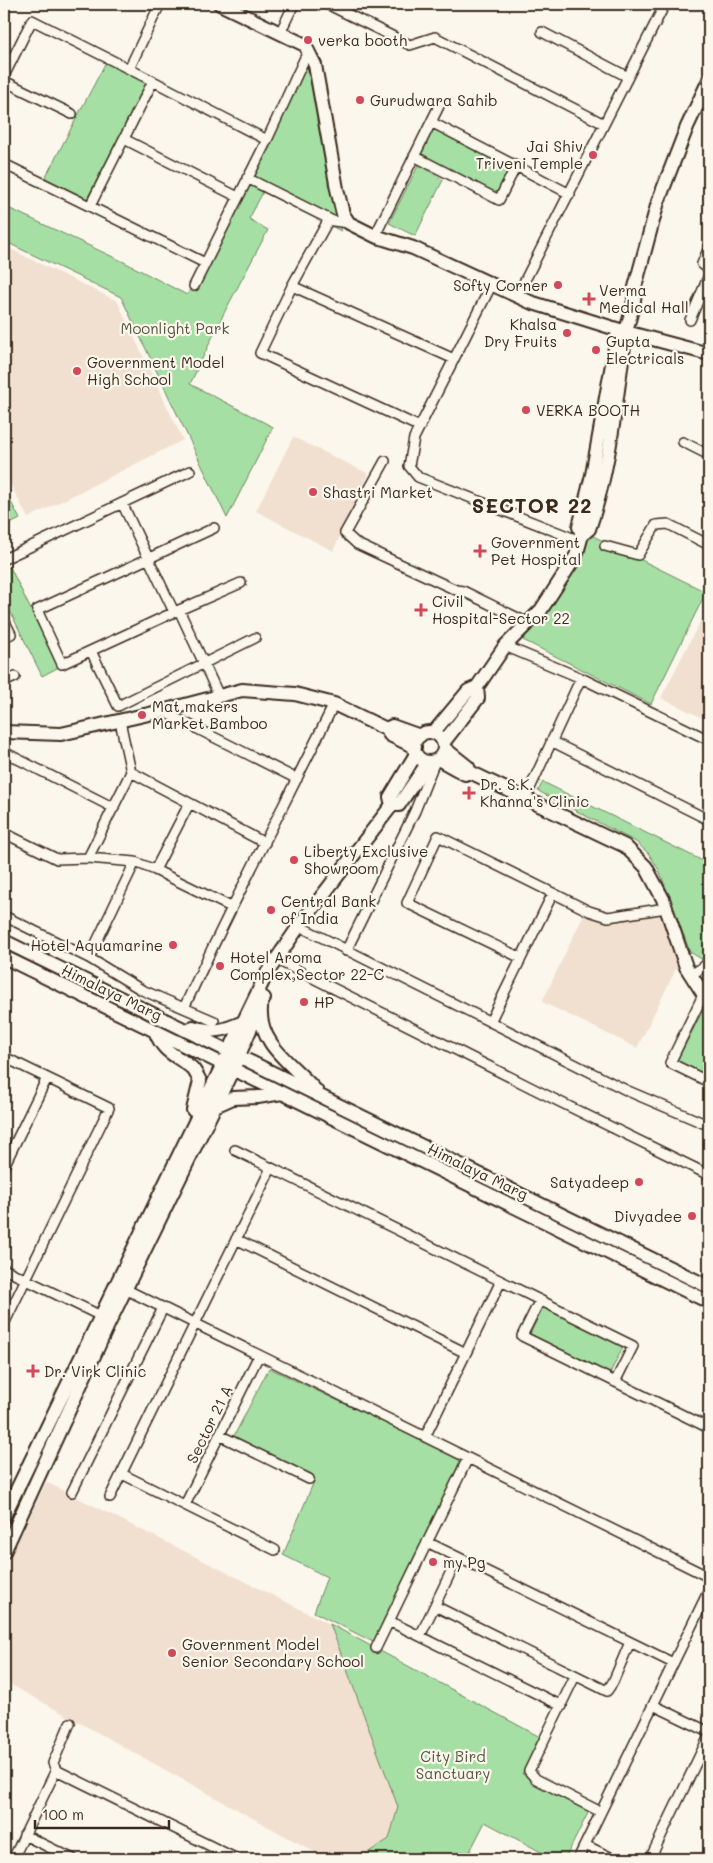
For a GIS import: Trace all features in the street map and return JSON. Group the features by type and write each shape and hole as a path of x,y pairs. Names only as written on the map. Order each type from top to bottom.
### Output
{"street":[{"path":"129,69 160,4"},
{"path":"220,4 305,45 315,65 336,189 343,214 350,222 375,236 413,248 530,302 622,331 709,354"},
{"path":"280,33 294,4"},
{"path":"327,4 410,45 435,37 604,124"},
{"path":"517,296 665,4"},
{"path":"4,76 32,20 267,140"},
{"path":"542,32 628,77"},
{"path":"194,286 267,140 308,51"},
{"path":"392,805 390,797 421,742 468,691 476,688 505,646 541,610 576,556 581,538 578,527 592,475 629,292 634,287 658,202 687,127 704,104 709,80"},
{"path":"4,81 72,114"},
{"path":"90,206 153,81"},
{"path":"375,236 440,104"},
{"path":"432,122 570,194"},
{"path":"124,139 238,197"},
{"path":"414,156 499,200 516,166"},
{"path":"4,164 205,263"},
{"path":"247,178 329,220 350,222"},
{"path":"329,220 292,286 260,353 420,427"},
{"path":"709,246 702,264 709,269"},
{"path":"690,320 709,275"},
{"path":"492,284 414,438 409,466 418,477 581,538"},
{"path":"292,286 454,359"},
{"path":"683,442 709,455"},
{"path":"385,461 345,533 357,544 456,590 463,591 528,623"},
{"path":"4,559 190,471"},
{"path":"122,503 219,696"},
{"path":"605,546 638,555 656,525 668,524 709,545"},
{"path":"214,528 37,610 62,664 241,583"},
{"path":"4,620 11,634 4,637"},
{"path":"91,650 118,706 255,638"},
{"path":"505,646 548,666 581,678 709,740"},
{"path":"4,682 15,677"},
{"path":"525,799 581,678"},
{"path":"392,805 399,805 438,755 478,698 476,688"},
{"path":"4,732 61,734 162,711 242,690 251,690 295,694 334,704 386,729 390,735 421,742 440,736 438,755 410,819 346,951"},
{"path":"184,1008 231,907 334,704"},
{"path":"162,711 297,779"},
{"path":"88,858 131,772 120,721"},
{"path":"551,741 709,820"},
{"path":"421,742 423,760 438,755"},
{"path":"4,752 114,808"},
{"path":"438,755 465,774 470,772 626,846 646,868 666,908 686,967 708,1000 670,1063 709,1082"},
{"path":"131,772 265,843"},
{"path":"155,870 189,804"},
{"path":"234,1053 243,1022 267,973 299,926 392,805"},
{"path":"4,833 57,859 88,858 134,862 155,870 231,907"},
{"path":"521,958 408,903 438,836 589,911 608,917 666,908"},
{"path":"89,958 134,862"},
{"path":"490,1022 553,893"},
{"path":"4,916 89,958 148,992 214,1021"},
{"path":"299,926 628,1091 704,1123 709,1122"},
{"name":"Himalaya Marg","path":"4,940 709,1286"},
{"name":"Himalaya Marg","path":"4,957 709,1302"},
{"path":"691,975 706,965 709,958"},
{"path":"4,1516 215,1106 228,1067 263,1000 273,976 277,960"},
{"path":"277,960 709,1175"},
{"name":"Himalaya Marg","path":"140,1007 148,992"},
{"path":"263,1000 261,1020 271,1043 283,1058 322,1097"},
{"path":"171,1023 214,1032 243,1022"},
{"path":"155,1031 160,1044 193,1069 200,1081 193,1109 193,1125"},
{"path":"4,1057 109,1108 4,1324"},
{"path":"121,1287 193,1125 228,1067"},
{"path":"4,1165 47,1078"},
{"path":"215,1106 233,1098 258,1097 282,1093"},
{"path":"235,1150 633,1346 616,1382"},
{"path":"110,1497 271,1168"},
{"path":"236,1239 466,1353"},
{"path":"4,1269 105,1319"},
{"path":"425,1437 501,1281"},
{"path":"121,1287 709,1577"},
{"path":"540,1300 522,1336 709,1428"},
{"path":"72,1492 163,1308"},
{"path":"4,1552 105,1319"},
{"name":"Sector 21 A","path":"185,1505 259,1355"},
{"path":"219,1435 309,1479"},
{"path":"376,1648 468,1458"},
{"path":"122,1474 275,1550"},
{"path":"427,1542 673,1663"},
{"path":"420,1636 458,1557"},
{"path":"578,1859 709,1590"},
{"path":"435,1606 607,1691 613,1682 630,1642"},
{"path":"389,1621 562,1706"},
{"path":"575,1676 529,1771 536,1779 601,1812"},
{"path":"650,1859 709,1734 653,1704"},
{"path":"70,1723 53,1763 56,1770 237,1859"},
{"path":"13,1859 56,1770"},
{"path":"24,1835 73,1859"},
{"path":"585,1845 614,1859"}],"shaded area":[{"name":"Government Model High School","path":"4,246 117,301 183,440 28,518 4,472"},
{"name":"Shastri Market","path":"293,437 369,474 333,551 256,511"},
{"path":"709,604 709,721 661,698"},
{"path":"584,914 609,922 661,914 680,961 637,1048 542,1002"},
{"name":"Government Model Senior Secondary School","path":"46,1482 330,1624 398,1807 389,1839 358,1859 327,1859 4,1681 4,1570"}],"green space":[{"path":"107,60 148,81 87,199 45,178"},
{"name":"Moonlight Park","path":"307,66 329,165 341,231 263,192 249,219 268,230 224,313 190,384 273,427 227,518 121,297 4,241 4,206 126,263 187,295"},
{"path":"431,122 516,166 499,200 414,156"},
{"path":"419,164 443,180 415,236 389,223"},
{"path":"4,489 20,519 4,527"},
{"path":"589,534 706,592 651,704 523,640 560,589"},
{"path":"10,567 59,667 42,676 4,599 4,570"},
{"path":"543,782 709,864 709,945 703,960 690,952 659,870 649,854 636,842 538,791"},
{"path":"704,1008 709,1014 709,1078 677,1061"},
{"path":"544,1305 624,1345 609,1375 529,1336"},
{"path":"269,1368 461,1459 377,1644 314,1612 327,1577 283,1555 315,1479 234,1436"},
{"name":"City Bird Sanctuary","path":"330,1624 540,1737 522,1774 590,1809 565,1859 554,1859 485,1822 466,1859 358,1859 389,1839 398,1807"}],"place":[{"name":"verka booth","path":"308,40"},
{"name":"Gurudwara Sahib","path":"360,100"},
{"name":"Jai Shiv Triveni Temple","path":"593,155"},
{"name":"Softy Corner","path":"558,285"},
{"name":"Verma Medical Hall","path":"589,299"},
{"name":"Khalsa Dry Fruits","path":"567,333"},
{"name":"Gupta Electricals","path":"596,350"},
{"name":"Government Model High School","path":"77,371"},
{"name":"VERKA BOOTH","path":"526,410"},
{"name":"Shastri Market","path":"313,492"},
{"name":"Government Pet Hospital","path":"480,551"},
{"name":"Civil Hospital-Sector 22","path":"421,610"},
{"name":"Mat makers Market Bamboo","path":"142,715"},
{"name":"Dr. S.K. Khanna's Clinic","path":"469,793"},
{"name":"Liberty Exclusive Showroom","path":"294,860"},
{"name":"Central Bank of India","path":"271,910"},
{"name":"Hotel Aquamarine","path":"173,945"},
{"name":"Hotel Aroma Complex,Sector 22-C","path":"220,966"},
{"name":"HP","path":"304,1002"},
{"name":"Satyadeep","path":"639,1182"},
{"name":"Divyadee","path":"692,1216"},
{"name":"Dr. Virk Clinic","path":"33,1371"},
{"name":"my Pg","path":"433,1562"},
{"name":"Government Model Senior Secondary School","path":"172,1653"}],"district":[{"name":"SECTOR 22","path":"532,505"}]}
